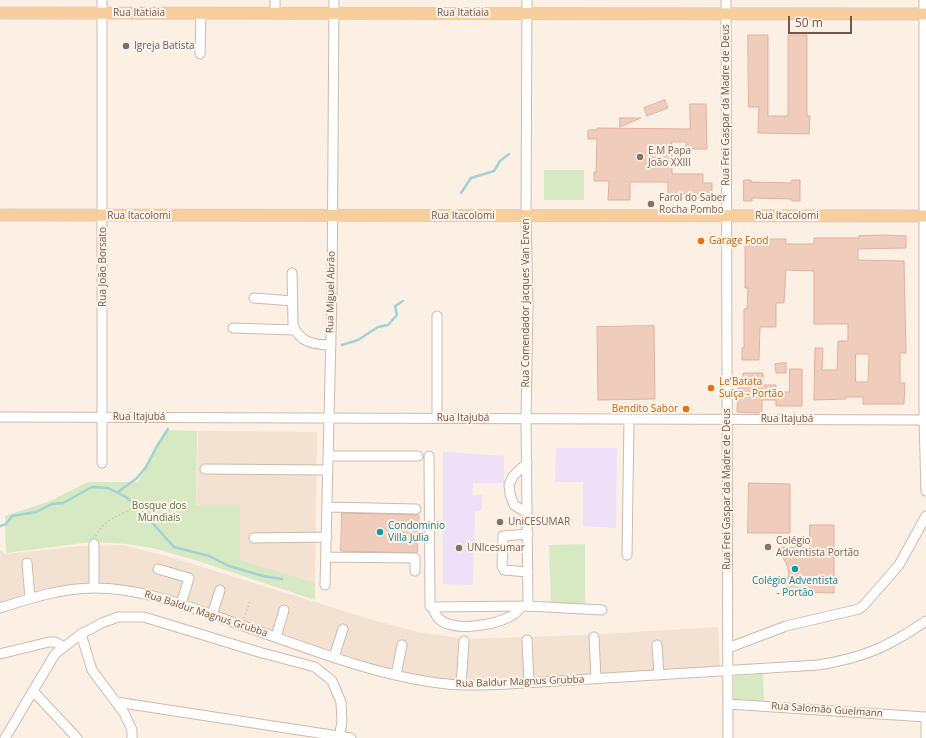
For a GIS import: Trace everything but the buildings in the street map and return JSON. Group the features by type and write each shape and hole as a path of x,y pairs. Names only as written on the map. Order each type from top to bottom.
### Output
{"main road":[{"name":"Rua Itatiaia","path":"0,13 925,14"},
{"name":"Rua Itacolomi","path":"0,216 925,216"}],"street":[{"name":"Rua João Borsato","path":"102,0 102,463"},
{"path":"275,0 275,13"},
{"name":"Rua Miguel Abrão","path":"326,585 331,345 334,0"},
{"name":"Rua Comendador Jacques Van Erven","path":"525,606 528,572 526,419 528,305 526,216 527,0"},
{"name":"Rua Frei Gaspar da Madre de Deus","path":"726,0 728,738"},
{"path":"924,0 926,491"},
{"path":"200,54 201,13"},
{"path":"292,273 294,330 303,340 320,345 331,345"},
{"path":"254,298 293,301"},
{"path":"437,316 437,418"},
{"path":"233,328 294,330"},
{"name":"Rua Itajubá","path":"0,417 925,420"},
{"path":"627,555 629,419"},
{"path":"328,456 418,456"},
{"path":"429,456 430,606 441,620 448,623 469,626 498,622 511,616 525,606"},
{"path":"527,463 513,476 509,485 510,494 514,504 527,513"},
{"path":"206,469 328,470"},
{"path":"327,507 416,509"},
{"path":"728,648 786,626 853,611 859,608 899,565 926,516"},
{"path":"528,534 503,536 502,566 504,570 528,572"},
{"path":"254,538 327,537"},
{"path":"94,544 94,588"},
{"path":"326,557 415,558 415,571"},
{"path":"27,563 30,598"},
{"path":"158,569 189,578 181,604"},
{"name":"Rua Baldur Magnus Grubba","path":"0,608 30,598 67,590 94,588 136,592 181,604 334,657 396,675 432,682 461,685 529,683 818,665 874,652 926,621"},
{"path":"212,615 220,590"},
{"path":"432,607 525,606 602,610"},
{"path":"276,637 284,610"},
{"path":"5,738 55,654 81,634 102,623 118,617 144,617 254,651 315,667 332,681 341,702 342,722 339,737"},
{"path":"334,657 343,629"},
{"path":"81,634 92,670 124,713 132,730 132,738"},
{"path":"594,636 596,679"},
{"path":"527,640 529,683"},
{"path":"461,685 464,641"},
{"path":"0,654 49,642 55,642 64,647"},
{"path":"396,675 402,645"},
{"path":"657,645 659,675"},
{"path":"33,691 77,738"},
{"path":"116,702 351,738"},
{"name":"Rua Salomão Guelmann","path":"728,704 926,717"},
{"path":"926,717 926,738"}],"path":[{"path":"94,544 99,530 106,522 138,504"},
{"path":"242,625 250,601"}],"shaded area":[{"path":"198,431 317,432 315,585 238,560 196,507"},
{"name":"UNIcesumar","path":"556,448 617,448 616,528 583,526 583,482 555,482"},
{"name":"UNIcesumar","path":"443,452 504,456 504,483 473,483 472,496 482,495 482,510 475,512 473,585 443,584"},
{"path":"123,545 170,557 376,621 418,632 466,639 585,635 718,627 720,669 507,681 434,678 400,672 354,660 166,596 131,587 91,583 38,592 0,603 0,550 6,554 81,546"}],"green space":[{"path":"544,170 584,170 584,200 544,200"},
{"name":"Bosque dos Mundiais","path":"166,430 197,431 196,505 240,505 240,560 315,583 315,600 198,561 153,548 128,544 91,542 6,553 5,516 50,501 88,482 138,482"},
{"path":"585,544 585,603 551,605 549,545"},
{"path":"763,674 764,701 734,699 734,676"}],"waterway":[{"path":"461,193 471,178 494,171 500,161 509,154"},
{"path":"342,345 358,340 378,327 388,325 397,315 395,306 403,301"},
{"path":"118,492 137,478 146,467 168,429"},
{"path":"0,526 6,524 12,516 36,512 52,504 63,503 92,487 108,488 126,497 139,508 174,547 209,556 229,566 263,576 282,579"}],"place":[{"name":"Igreja Batista","path":"126,46"},
{"name":"E.M Papa João XXIII","path":"640,157"},
{"name":"Farol do Saber Rocha Pombo","path":"651,204"},
{"name":"Garage Food","path":"701,241"},
{"name":"Le'Batata Suíça - Portão","path":"711,388"},
{"name":"Bendito Sabor","path":"686,409"},
{"name":"UniCESUMAR","path":"500,522"},
{"name":"Condominio Villa Julia","path":"380,532"},
{"name":"Colégio Adventista Portão","path":"768,547"},
{"name":"UNIcesumar","path":"459,548"},
{"name":"Colégio Adventista - Portão","path":"795,569"}]}
